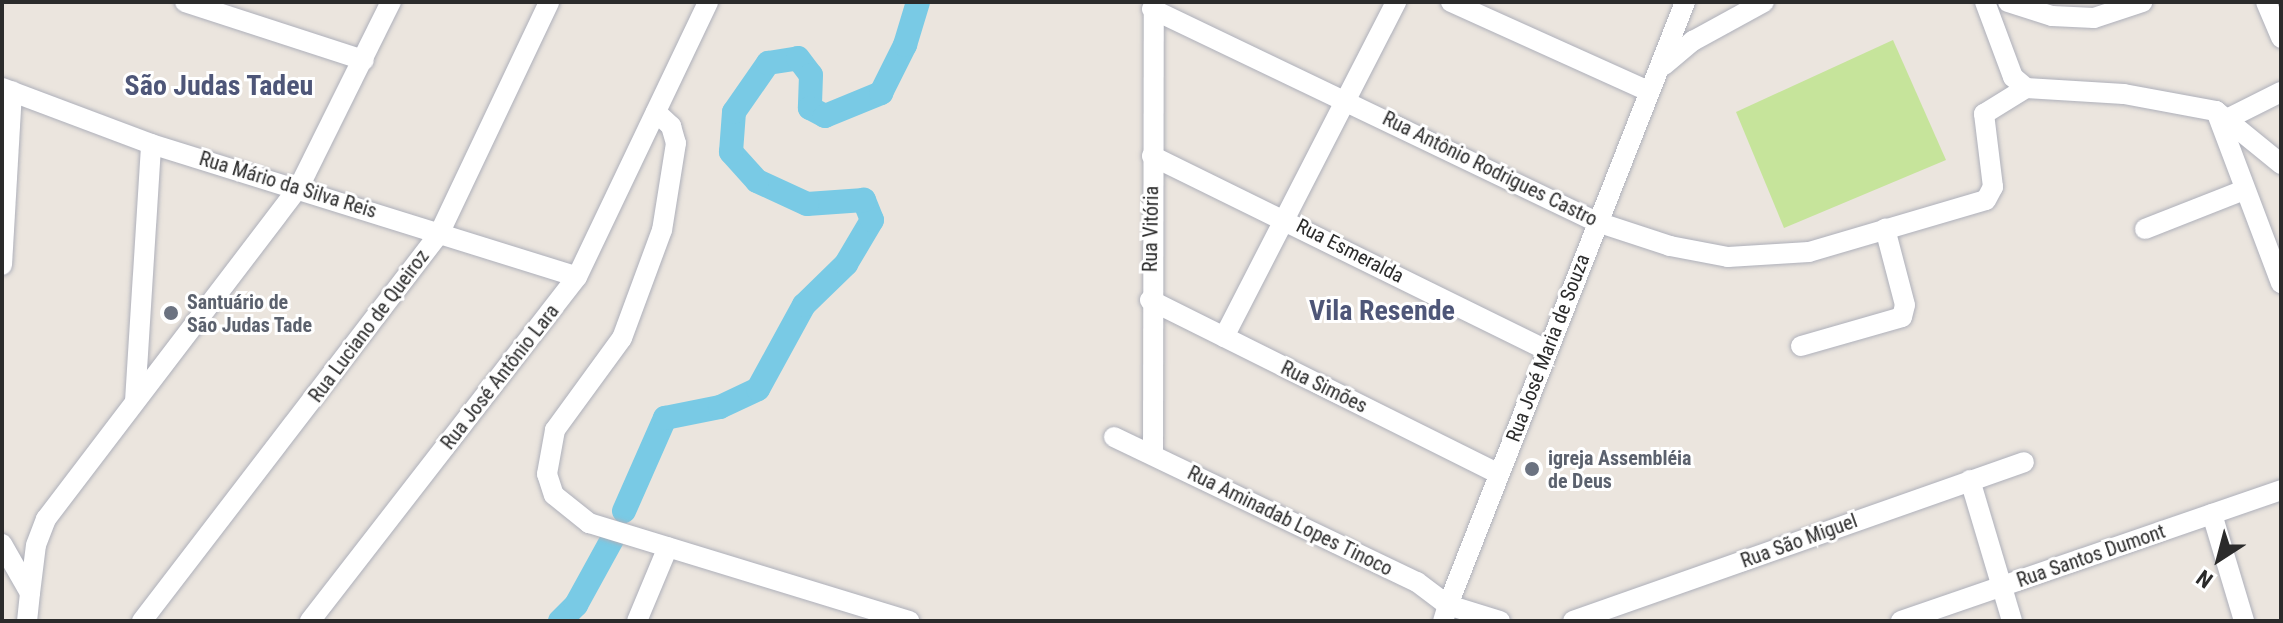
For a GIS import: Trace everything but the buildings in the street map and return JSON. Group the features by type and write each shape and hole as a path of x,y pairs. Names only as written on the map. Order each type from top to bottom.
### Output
{"street":[{"path":"185,2 364,60"},
{"path":"27,621 36,545 46,519 299,187 391,2"},
{"name":"Rua Luciano de Queiroz","path":"142,621 440,232 549,2"},
{"name":"Rua José Antônio Lara","path":"310,621 577,277 708,2"},
{"path":"1224,337 1396,2"},
{"path":"1451,2 1648,91"},
{"name":"Rua José Maria de Souza","path":"1445,613 1648,91 1664,65 1685,2"},
{"path":"1664,65 1693,41 1764,2"},
{"path":"1985,2 2013,77 2026,88 2124,94 2222,115 2281,164"},
{"path":"2008,2 2094,18 2142,2"},
{"path":"2266,2 2281,38"},
{"name":"Rua Antônio Rodrigues Castro","path":"1153,6 1597,222 1699,253 1770,259 1986,200 1993,187 1984,114 2026,88"},
{"name":"Rua Vitória","path":"1153,6 1150,300 1153,455"},
{"path":"2,265 7,90"},
{"name":"Rua Mário da Silva Reis","path":"7,90 151,144 299,187 577,277"},
{"path":"2222,115 2281,92"},
{"path":"656,112 671,126 676,143 662,230 622,338 555,430 547,474 554,495 570,512 589,523 909,621"},
{"path":"2222,115 2244,190 2281,283"},
{"path":"135,401 151,144"},
{"name":"Rua Esmeralda","path":"1152,156 1547,350"},
{"path":"2145,229 2244,190"},
{"path":"1801,346 1902,317 1905,305 1885,229"},
{"name":"Rua Simões","path":"1150,300 1499,474"},
{"name":"Rua Aminadab Lopes Tinoco","path":"1114,437 1417,582 1445,613"},
{"name":"Rua São Miguel","path":"1573,621 2024,462"},
{"path":"1970,480 2012,621"},
{"name":"Rua Santos Dumont","path":"1901,621 2281,490"},
{"path":"2212,514 2244,621"},
{"path":"2,544 30,593"},
{"path":"637,621 668,547"},
{"path":"1445,613 1500,621"}],"green space":[{"path":"1893,40 1946,160 1784,228 1736,112"}],"waterway":[{"path":"624,511 665,418 720,407 758,389 804,305 846,264 872,220 864,200 807,204 757,181 731,152 734,112 768,63 798,58 811,75 810,108 825,116 881,93 905,45 918,2"},
{"path":"560,621 576,605 615,534"}],"place":[{"name":"Santuário de São Judas Tade","path":"171,313"},
{"name":"igreja Assembléia de Deus","path":"1532,469"}],"district":[{"name":"São Judas Tadeu","path":"219,86"},
{"name":"Vila Resende","path":"1382,311"}]}
